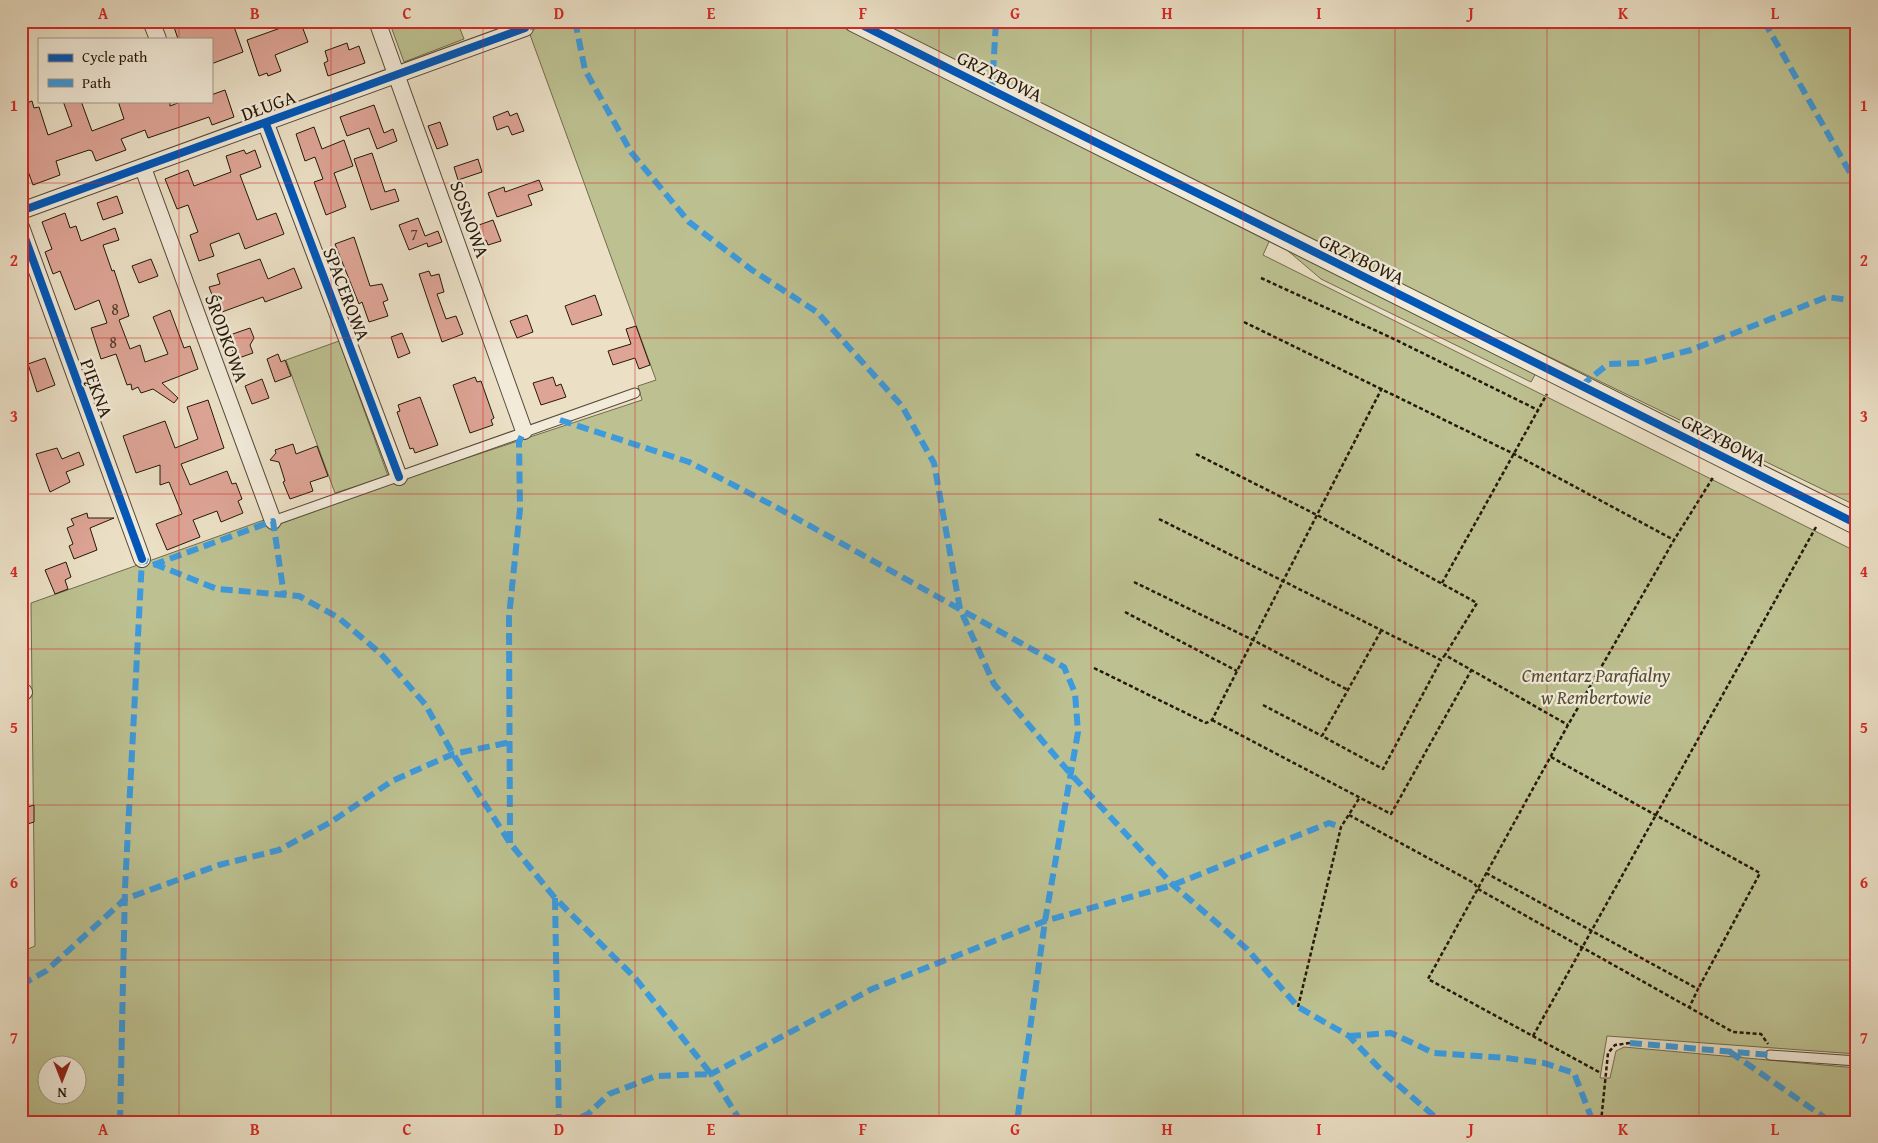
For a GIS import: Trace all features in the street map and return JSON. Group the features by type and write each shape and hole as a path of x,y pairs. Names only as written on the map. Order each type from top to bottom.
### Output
{"street":[{"path":"152,21 158,38"},
{"name":"SOSNOWA","path":"377,21 524,431"},
{"name":"GRZYBOWA","path":"854,21 1857,524"},
{"name":"DŁUGA","path":"21,211 266,124 525,28"},
{"name":"SPACEROWA","path":"266,124 399,476"},
{"name":"ŚRODKOWA","path":"143,168 273,521"},
{"name":"PIĘKNA","path":"21,227 142,559"}],"lane":[{"path":"273,521 635,393"},
{"path":"1770,1051 1857,1060"}],"path":[{"path":"1261,278 1394,339 1538,410"},
{"path":"1244,322 1514,454 1674,540"},
{"path":"1094,668 1206,723 1212,720 1382,388"},
{"path":"1442,583 1547,394"},
{"path":"1196,454 1317,515 1477,603 1441,660 1383,769 1263,705"},
{"path":"1599,1072 1428,979 1568,725 1674,540 1714,476"},
{"path":"1159,519 1441,660"},
{"path":"1532,1036 1816,527"},
{"path":"1134,582 1253,640 1348,690"},
{"path":"1125,612 1237,671"},
{"path":"1322,736 1382,631"},
{"path":"1445,655 1568,725"},
{"path":"1212,720 1391,814 1472,669"},
{"path":"1551,757 1760,873 1689,1008"},
{"path":"1298,1007 1340,827 1360,797"},
{"path":"1348,815 1474,883 1478,889 1733,1032 1761,1034 1770,1051"},
{"path":"1486,873 1698,989"},
{"path":"1601,1122 1608,1053 1615,1045 1630,1043"}],"green space":[{"path":"389,21 457,21 464,39 404,62"},
{"name":"Cmentarz Parafialny w Rembertowie","path":"525,21 1857,21 1857,506 1296,234 1273,233 1263,255 1857,552 1857,1054 1607,1036 1600,1078 1610,1078 1616,1051 1624,1047 1857,1068 1857,1122 21,1122 21,952 35,946 31,603 264,520 265,526 271,527 409,477 642,400 638,386 656,380"},
{"path":"1287,250 1536,373 1531,382 1321,279"},
{"path":"339,341 388,476 335,493 286,360"}],"building":[{"path":"172,21 232,21 243,52 212,64 212,38 178,38"},
{"path":"300,21 308,42 275,55 281,71 268,76 267,73 259,76 247,40"},
{"path":"347,43 349,50 359,46 365,63 328,76 324,63 328,61 325,51"},
{"path":"225,90 234,117 212,125 209,117 148,138 145,130 121,139 126,150 96,161 92,151 89,150 56,161 60,175 33,185 21,152 21,105 32,101 34,108 39,107 48,135 72,126 63,102 81,102 92,131 124,119 118,102 170,102 170,106 180,102 212,102 212,95"},
{"path":"374,105 384,133 393,129 397,141 377,149 369,128 347,136 340,117"},
{"path":"508,111 510,116 517,113 524,131 512,135 508,126 497,130 493,117"},
{"path":"440,122 448,145 437,149 428,126"},
{"path":"314,127 322,149 344,140 353,166 334,173 346,207 326,215 314,182 323,179 315,157 305,161 296,134"},
{"path":"244,150 246,154 255,150 261,167 240,175 257,220 276,213 284,234 245,249 239,233 210,244 214,256 199,261 190,235 198,232 188,205 177,209 165,179 188,170 194,186 231,172 226,156"},
{"path":"372,153 385,192 395,189 399,201 371,210 354,159"},
{"path":"478,159 482,172 458,180 454,167"},
{"path":"539,180 543,190 528,195 532,205 497,217 488,193 504,187 505,192"},
{"path":"117,196 123,213 103,220 97,203"},
{"path":"65,213 70,228 76,226 81,241 115,228 119,240 103,245 112,271 114,270 129,316 119,320 130,349 140,345 145,362 168,354 153,317 170,310 184,348 190,346 198,369 162,383 178,398 174,403 153,389 141,393 138,387 132,390 131,384 127,385 116,354 101,359 91,328 107,323 99,300 75,310 60,271 53,274 45,252 52,249 42,222"},
{"path":"418,218 425,236 438,231 442,242 428,247 427,243 409,250 399,225"},
{"path":"493,220 501,241 488,245 486,240 481,242 476,226"},
{"path":"354,237 370,286 382,284 388,300 383,302 388,316 369,322 362,302 359,304 335,244"},
{"path":"151,259 158,276 139,283 132,266"},
{"path":"260,259 268,279 294,268 302,288 265,302 263,297 222,312 217,299 214,300 209,287 220,284 217,274"},
{"path":"429,271 431,276 439,274 444,292 437,294 446,319 456,316 463,334 442,342 419,274"},
{"path":"595,295 602,315 572,325 565,306"},
{"path":"527,315 533,332 517,338 510,321"},
{"path":"636,326 650,365 639,369 635,358 613,365 608,351 631,344 626,329"},
{"path":"250,328 254,338 250,345 253,353 236,359 227,336"},
{"path":"402,333 410,353 398,358 391,337"},
{"path":"278,354 281,362 285,360 291,376 275,382 267,359"},
{"path":"45,358 55,385 37,392 28,364"},
{"path":"475,377 477,382 481,381 494,418 491,420 493,425 470,433 453,385"},
{"path":"553,377 556,386 561,384 566,397 541,405 533,383"},
{"path":"262,379 269,398 252,404 245,386"},
{"path":"420,397 438,445 415,453 413,448 410,449 397,412 400,411 398,405"},
{"path":"208,400 224,448 181,464 190,485 227,471 232,484 236,483 242,499 238,501 243,513 221,522 217,511 193,520 200,537 167,550 156,524 182,514 169,482 160,485 160,465 136,473 123,436 165,421 175,448 198,439 187,407"},
{"path":"293,444 296,454 317,446 328,476 310,482 313,491 290,499 283,482 285,481 279,462 270,460 276,453 275,450"},
{"path":"57,448 62,459 79,452 84,465 66,472 70,482 50,492 36,454"},
{"path":"87,513 88,518 114,518 90,528 97,550 74,559 69,546 73,544 67,528 74,525 71,519"},
{"path":"66,562 71,577 65,580 68,589 55,594 45,570"},
{"path":"34,805 34,822 21,826 21,809"}],"marked path":[{"path":"525,28 568,21"},
{"path":"575,21 585,70 631,152 689,222 752,270 817,312 902,406 934,463 960,609 994,684 1069,772 1173,885 1247,949 1298,1007 1349,1036 1383,1072 1441,1122"},
{"path":"721,21 788,21"},
{"path":"992,90 996,21"},
{"path":"1764,21 1857,185"},
{"path":"1581,386 1608,364 1641,363 1691,350 1827,297 1857,301"},
{"path":"560,420 689,462 776,507 1064,667 1075,693 1078,732 1045,921 1017,1122"},
{"path":"510,843 509,617 520,509 519,442 524,431"},
{"path":"153,565 273,521 284,595"},
{"path":"120,1122 125,888 142,559 217,589 299,596 339,618 381,654 425,704 453,754 510,843 555,898 636,979 711,1074 656,1076 609,1094 588,1114 572,1122"},
{"path":"21,985 46,971 125,899 219,865 279,850 331,822 392,781 453,754 511,742"},
{"path":"741,1122 711,1074 872,989 1045,921 1173,885 1329,823 1341,827"},
{"path":"555,898 559,1122"},
{"path":"1349,1036 1391,1033 1434,1053 1506,1058 1544,1063 1574,1073 1593,1122"},
{"path":"1630,1043 1770,1055"},
{"path":"1730,1052 1831,1122"}],"cycle path":[{"path":"854,21 1857,524"},
{"path":"21,211 525,28"},
{"path":"266,124 399,477"},
{"path":"21,227 142,559"}]}
